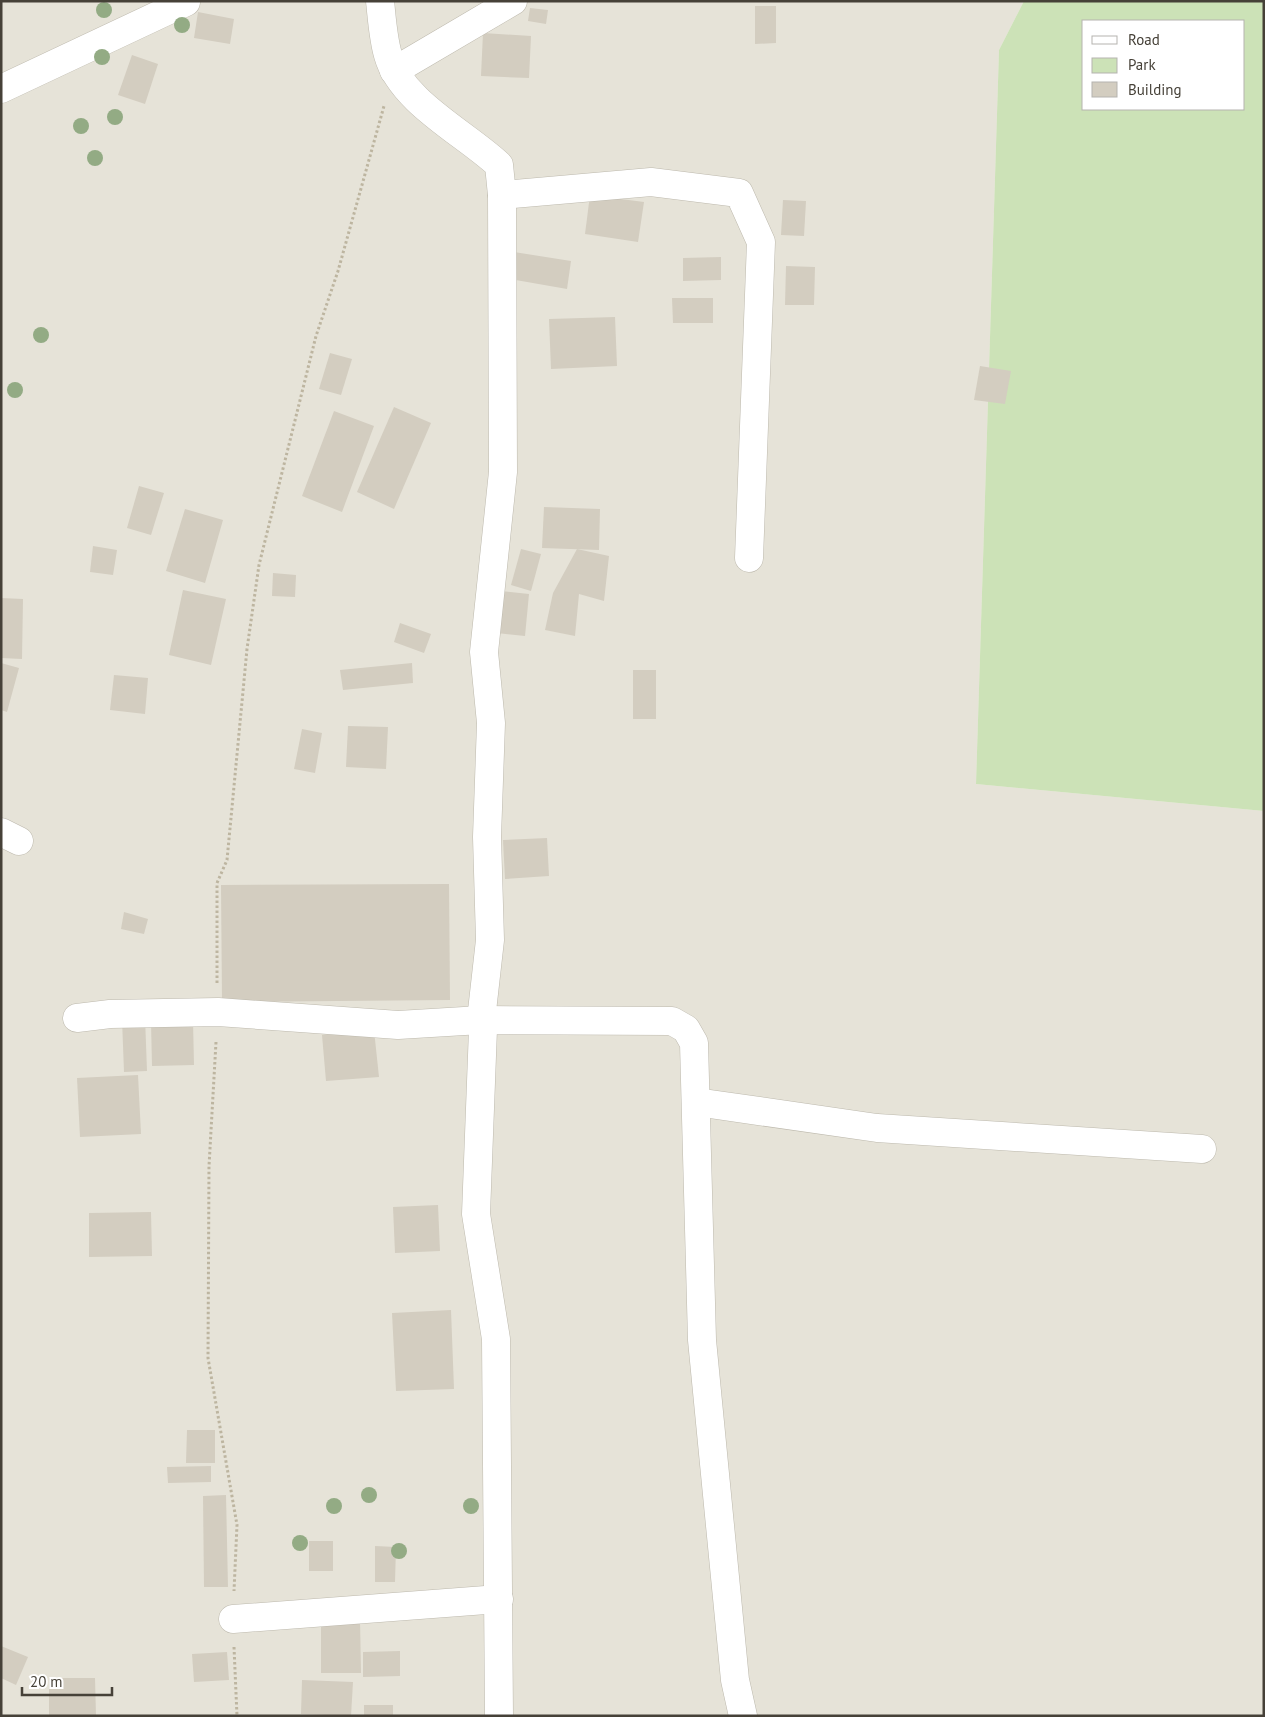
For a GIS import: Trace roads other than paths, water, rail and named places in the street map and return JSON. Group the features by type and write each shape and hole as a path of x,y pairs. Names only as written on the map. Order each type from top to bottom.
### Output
{"street":[{"path":"380,1 388,54 394,71 420,103 499,165 502,195 503,472 484,652 491,723 487,837 490,940 481,1020 483,1029 476,1214 496,1339 500,1716"},
{"path":"394,71 513,1"},
{"path":"1,89 186,2"},
{"path":"502,195 651,182 739,192 761,242 749,558"},
{"path":"77,1018 110,1014 218,1012 398,1025 481,1020 672,1020 686,1029 694,1043 702,1340 735,1680 743,1716"},
{"path":"696,1102 877,1128 1202,1149"},
{"path":"233,1619 498,1599"}]}
